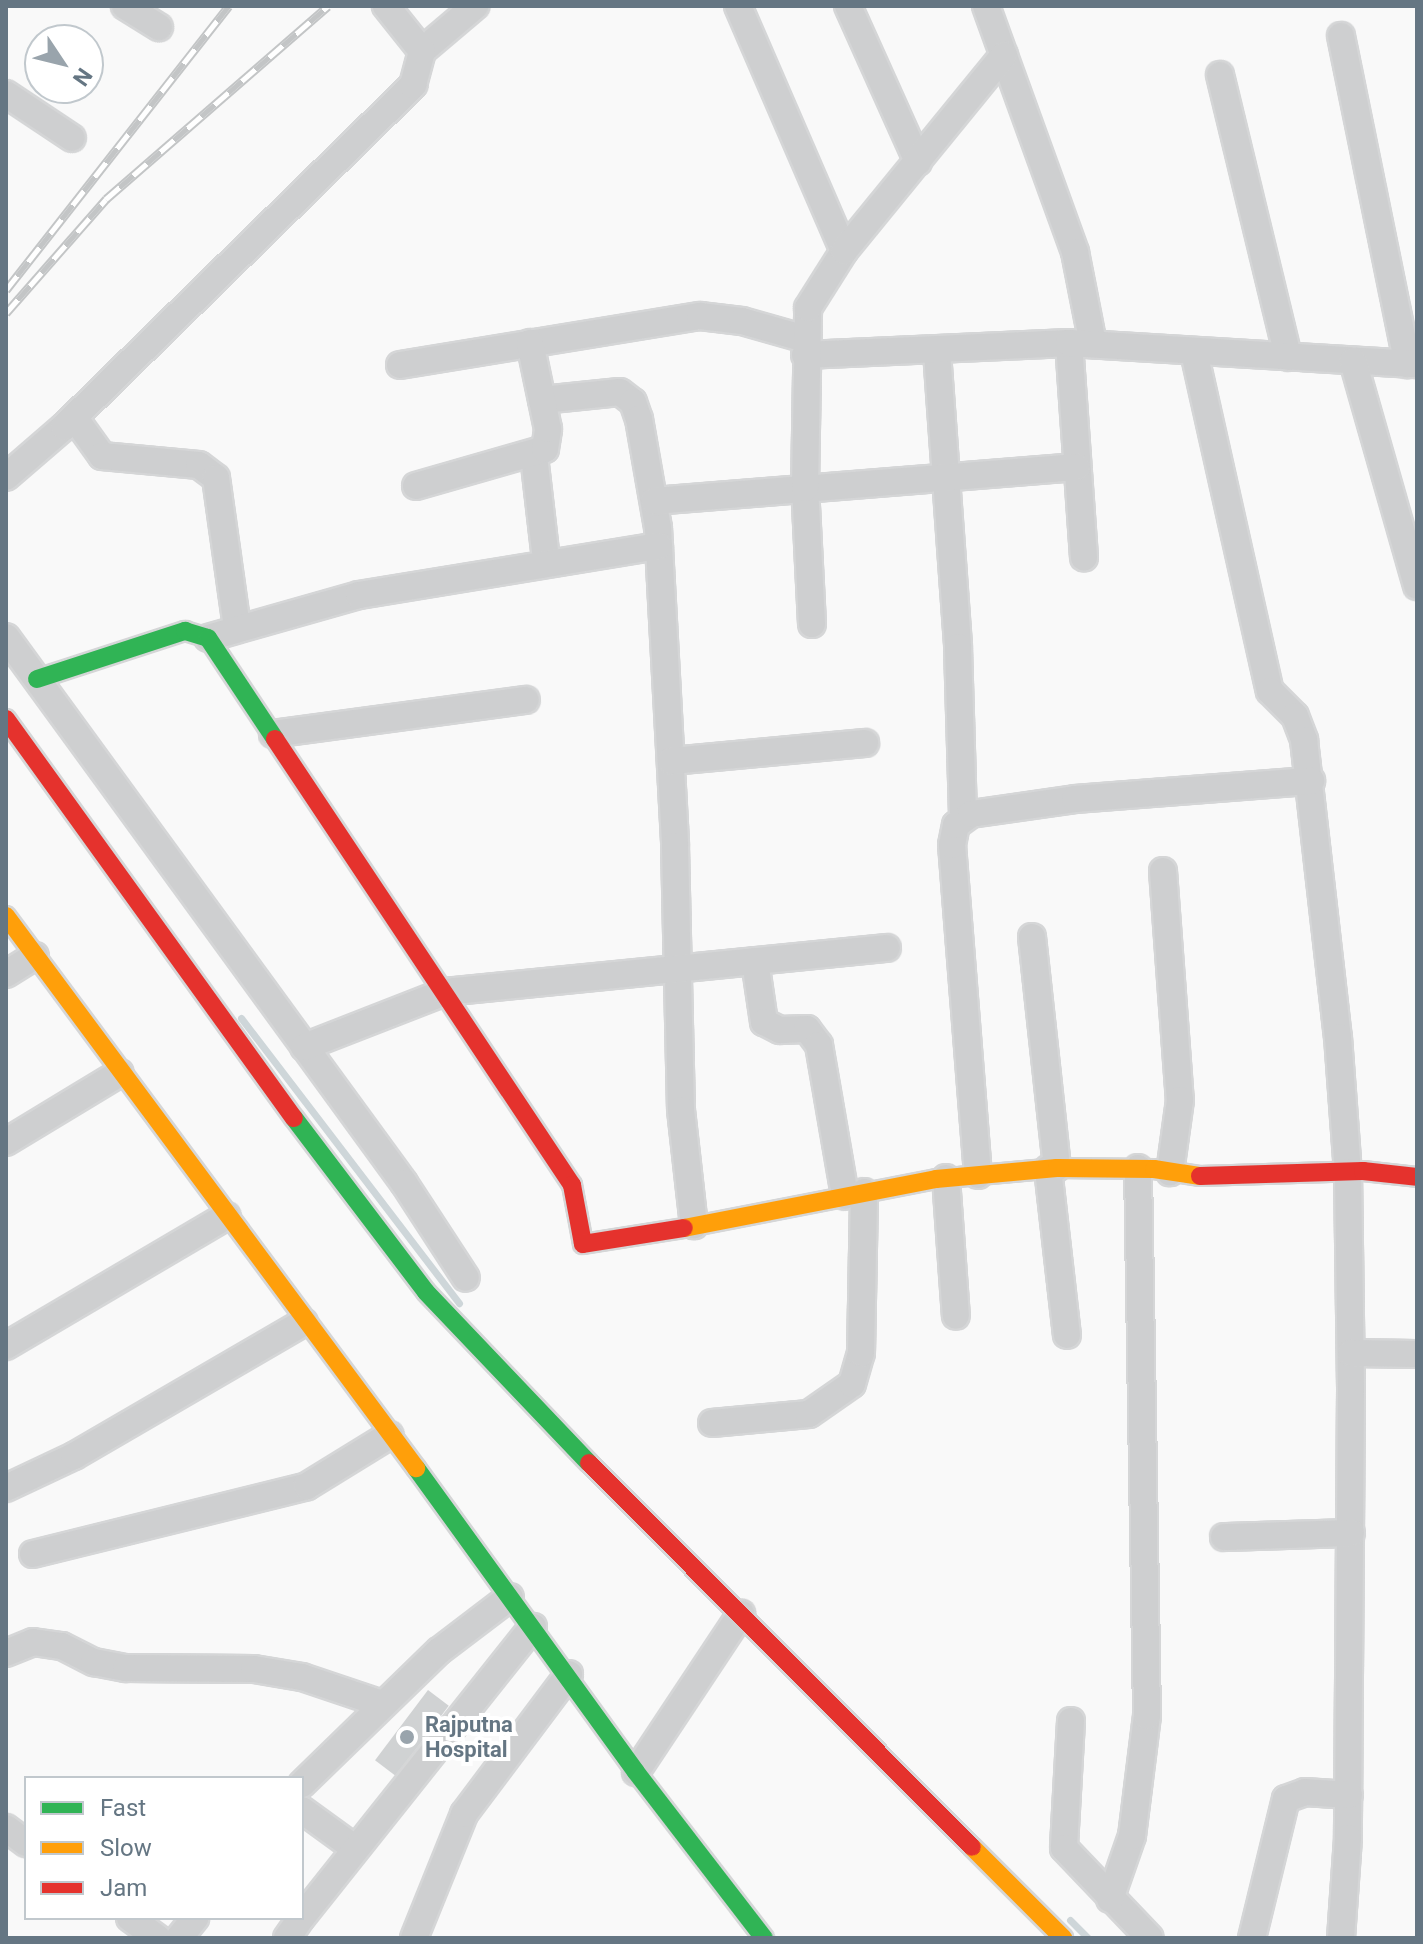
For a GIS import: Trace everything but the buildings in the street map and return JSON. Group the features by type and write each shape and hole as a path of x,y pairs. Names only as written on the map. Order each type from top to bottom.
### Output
{"street":[{"path":"125,6 159,27"},
{"path":"386,6 422,51"},
{"path":"6,477 74,417 413,85 422,51 475,6"},
{"path":"738,6 844,251"},
{"path":"848,6 918,162"},
{"path":"986,6 1075,252 1081,344 1077,467 1084,557"},
{"path":"400,365 700,316 742,321 805,347 937,352 1081,344 1413,364 1341,36"},
{"path":"812,624 805,488 808,308 844,251 1004,55"},
{"path":"1220,75 1288,357"},
{"path":"6,94 72,138"},
{"path":"416,486 534,456 549,441 530,343"},
{"path":"937,352 963,818 952,833 952,845 978,1175"},
{"path":"1194,352 1270,691 1298,722 1311,781 1348,1172 1351,1353 1349,1795 1341,1938"},
{"path":"1353,361 1417,586"},
{"path":"542,400 627,395 639,419 659,546 671,761 681,1123 694,1225"},
{"path":"74,417 102,456 199,465 216,478 237,628"},
{"path":"534,456 546,560"},
{"path":"654,501 946,480 1077,467"},
{"path":"37,679 185,631 208,638 359,595 546,560 659,546"},
{"path":"6,637 304,1047 466,1278"},
{"path":"208,638 572,1185 583,1244 946,1178 1053,1168 1138,1168 1253,1178 1348,1172 1417,1177"},
{"path":"273,734 526,700"},
{"path":"6,719 234,1039 426,1292 1063,1938"},
{"path":"671,761 865,743"},
{"path":"963,818 1075,799 1311,781"},
{"path":"1163,871 1180,1087 1170,1172"},
{"path":"6,916 304,1322 569,1674 636,1772 764,1938"},
{"path":"1032,937 1067,1335"},
{"path":"304,1047 445,992 887,948"},
{"path":"6,974 35,956"},
{"path":"712,1423 809,1414 852,1384 862,1326 855,1194 819,1045 807,1029 780,1030 764,1022 755,961"},
{"path":"6,1142 120,1073"},
{"path":"1110,1899 1132,1836 1147,1716 1138,1168"},
{"path":"946,1178 956,1316"},
{"path":"6,1346 227,1216"},
{"path":"6,1488 74,1456 304,1322"},
{"path":"1351,1353 1417,1354"},
{"path":"33,1554 307,1486 390,1435"},
{"path":"1224,1537 1351,1533"},
{"path":"304,1782 382,1704 510,1597"},
{"path":"636,1772 741,1614"},
{"path":"304,1914 353,1847 533,1627"},
{"path":"6,1653 33,1642 62,1646 94,1662 126,1668 254,1669 302,1677 382,1704"},
{"path":"414,1938 464,1814 569,1674"},
{"path":"1071,1721 1064,1848 1150,1938"},
{"path":"1252,1938 1286,1799 1305,1792 1349,1795"},
{"path":"304,1811 353,1847"},
{"path":"6,1828 24,1842"},
{"path":"133,1920 158,1938"},
{"path":"179,1938 193,1920"},
{"path":"287,1938 300,1920"}],"waterway":[{"path":"241,1018 459,1303"},
{"path":"1070,1920 1088,1938"}],"railway":[{"path":"6,290 229,6"},
{"path":"6,313 106,199 328,6"}],"traffic: fast":[{"path":"37,679 185,631 208,638 275,739"},
{"path":"294,1118 426,1292 589,1463"},
{"path":"416,1468 636,1772 764,1938"}],"traffic: slow":[{"path":"6,916 416,1468"},
{"path":"684,1228 936,1179 1057,1168 1154,1169 1200,1176"},
{"path":"972,1847 1063,1938"}],"traffic: jam":[{"path":"6,719 294,1118"},
{"path":"275,739 572,1185 583,1244 684,1228"},
{"path":"1200,1176 1363,1171 1417,1177"},
{"path":"589,1463 972,1847"}],"place":[{"name":"Rajputna Hospital","path":"407,1737"}]}
